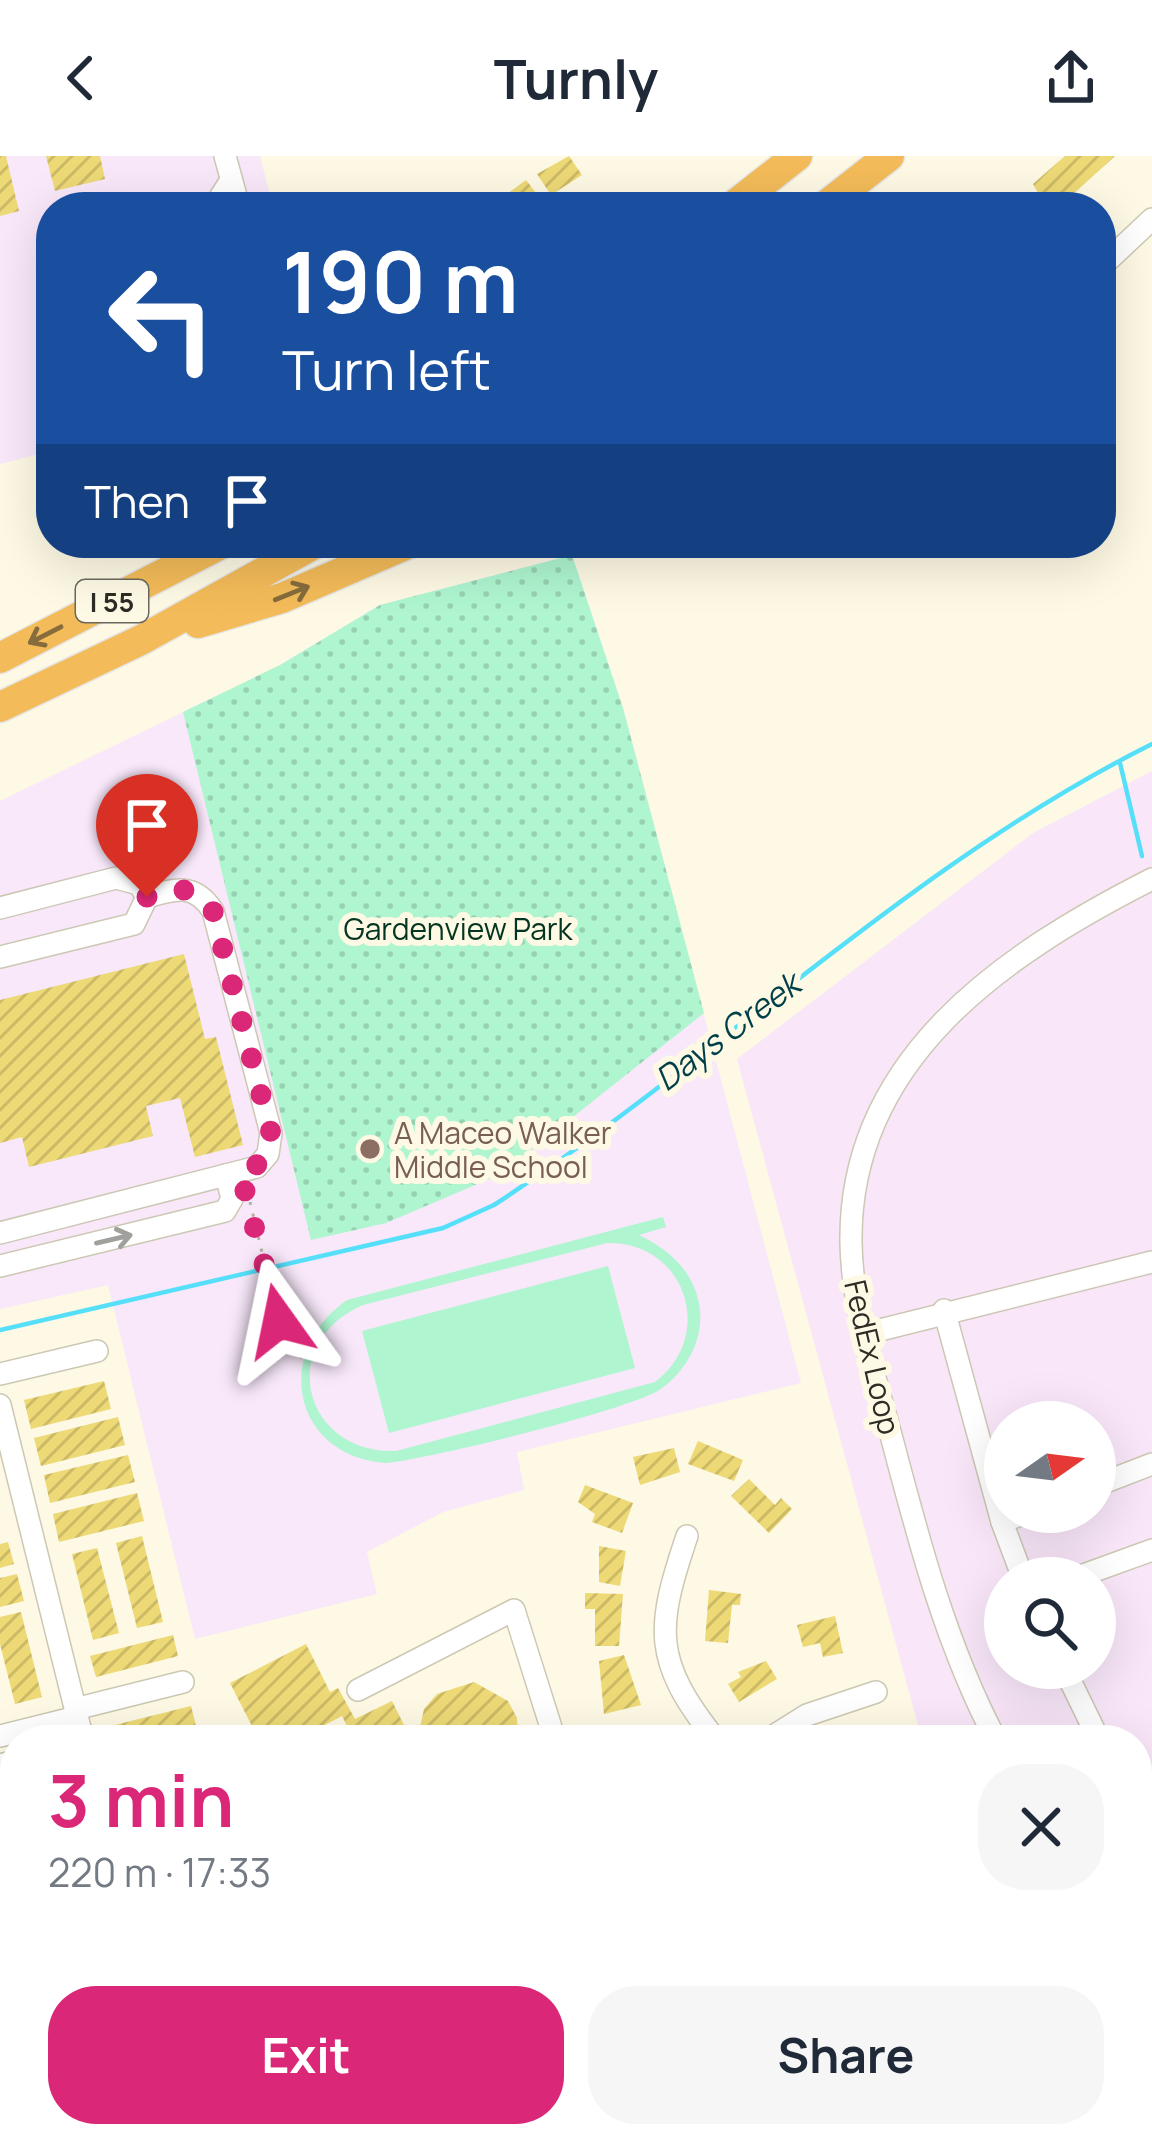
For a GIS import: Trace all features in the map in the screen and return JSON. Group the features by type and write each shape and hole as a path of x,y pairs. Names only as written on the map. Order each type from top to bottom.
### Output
{"highway":[{"path":"751,192 797,156"},
{"path":"843,192 889,156"},
{"name":"I 55","path":"0,658 194,558"},
{"name":"I 55","path":"0,707 141,640 289,558"},
{"path":"141,640 282,598 375,558"}],"street":[{"path":"225,156 234,192"},
{"path":"223,192 231,180"},
{"path":"1116,253 1152,219"},
{"path":"0,908 116,878 139,884 147,897"},
{"name":"FedEx Loop","path":"989,1725 947,1628 920,1550 864,1334 854,1283 852,1206 862,1148 897,1074 926,1034 993,979 1079,919 1152,879"},
{"path":"0,1233 257,1167 268,1154 271,1133 213,911 202,894 188,889 147,897"},
{"path":"0,957 134,924 147,897"},
{"path":"0,1266 225,1211 232,1198 233,1173"},
{"path":"864,1334 944,1310 1152,1262"},
{"path":"944,1310 984,1456"},
{"path":"0,1374 97,1351"},
{"path":"0,1406 79,1725"},
{"path":"1116,1478 1152,1465"},
{"path":"687,1536 664,1606 663,1634 678,1685 706,1725"},
{"path":"1116,1563 1152,1550"},
{"path":"358,1690 514,1610 550,1725"},
{"path":"36,1725 183,1682"},
{"path":"1074,1689 1092,1725"},
{"path":"791,1725 876,1692"}],"path":[{"path":"233,1173 264,1247 285,1349 303,1358"}],"shaded area":[{"path":"0,156 260,156 269,192 36,192 36,455 0,464"},
{"name":"A Maceo Walker Middle School","path":"573,558 623,708 801,1383 517,1452 524,1490 443,1512 367,1552 377,1594 195,1639 108,1285 0,1309 0,801 280,665 380,605"},
{"path":"1152,771 1152,1725 918,1725 737,1059 1033,833"}],"green space":[{"name":"Gardenview Park","path":"573,558 623,708 704,1013 501,1174 386,1223 311,1240 183,712 280,665 380,605"},
{"path":"663,1217 666,1227 639,1235 671,1256 687,1274 698,1297 700,1322 696,1344 685,1364 661,1389 642,1398 528,1432 385,1463 353,1456 329,1441 312,1421 303,1398 308,1346 324,1321 347,1300","holes":["607,1243 634,1246 656,1257 673,1274 684,1294 688,1317 685,1340 674,1362 655,1382 396,1451 364,1447 339,1435 321,1416 310,1369 318,1344 335,1322 363,1305"]},
{"path":"608,1266 635,1368 389,1433 362,1331"}],"building":[{"path":"0,156 6,156 19,211 0,216"},
{"path":"46,156 100,156 105,179 55,191"},
{"path":"569,156 582,175 549,192 537,174"},
{"path":"1065,156 1115,156 1075,192 1038,192 1033,184"},
{"path":"526,180 535,192 510,192"},
{"path":"184,954 205,1039 216,1037 243,1145 195,1157 180,1098 146,1106 153,1136 29,1167 22,1137 0,1143 0,1000"},
{"path":"104,1381 111,1409 31,1429 24,1400"},
{"path":"118,1417 125,1445 41,1466 34,1438"},
{"path":"698,1441 743,1460 734,1481 688,1464"},
{"path":"674,1448 680,1472 640,1485 633,1457"},
{"path":"128,1455 135,1482 50,1503 44,1475"},
{"path":"749,1479 775,1505 781,1498 792,1509 769,1533 731,1496"},
{"path":"585,1485 633,1503 622,1533 592,1522 595,1514 578,1502"},
{"path":"137,1493 144,1521 59,1542 53,1514"},
{"path":"142,1536 163,1622 137,1628 116,1543"},
{"path":"8,1542 14,1564 0,1568 0,1544"},
{"path":"599,1546 626,1551 620,1586 599,1582"},
{"path":"97,1548 119,1633 93,1640 72,1554"},
{"path":"17,1574 24,1601 0,1607 0,1578"},
{"path":"709,1590 741,1594 740,1605 732,1605 728,1643 705,1641"},
{"path":"585,1593 623,1594 619,1646 595,1646 595,1609 585,1609"},
{"path":"21,1612 42,1697 15,1704 0,1644 0,1617"},
{"path":"835,1616 843,1653 823,1657 820,1643 803,1647 797,1625"},
{"path":"173,1635 178,1656 96,1677 90,1656"},
{"path":"306,1644 330,1692 338,1688 355,1719 392,1701 404,1725 346,1725 342,1716 325,1725 251,1725 230,1683"},
{"path":"624,1655 641,1705 604,1714 599,1661"},
{"path":"766,1661 777,1679 739,1702 728,1684 741,1677 738,1672"},
{"path":"474,1682 508,1701 517,1725 421,1725 424,1709 437,1694"},
{"path":"191,1706 196,1725 115,1725"}],"waterway":[{"name":"Days Creek","path":"0,1330 443,1228 494,1205 979,846 1152,744"},
{"path":"1120,763 1142,856"}],"place":[{"name":"A Maceo Walker Middle School","path":"370,1149"}],"route":[{"path":"147,897 188,889 202,894 213,911 271,1133 268,1154 257,1167 240,1172 264,1247 279,1321"}]}
